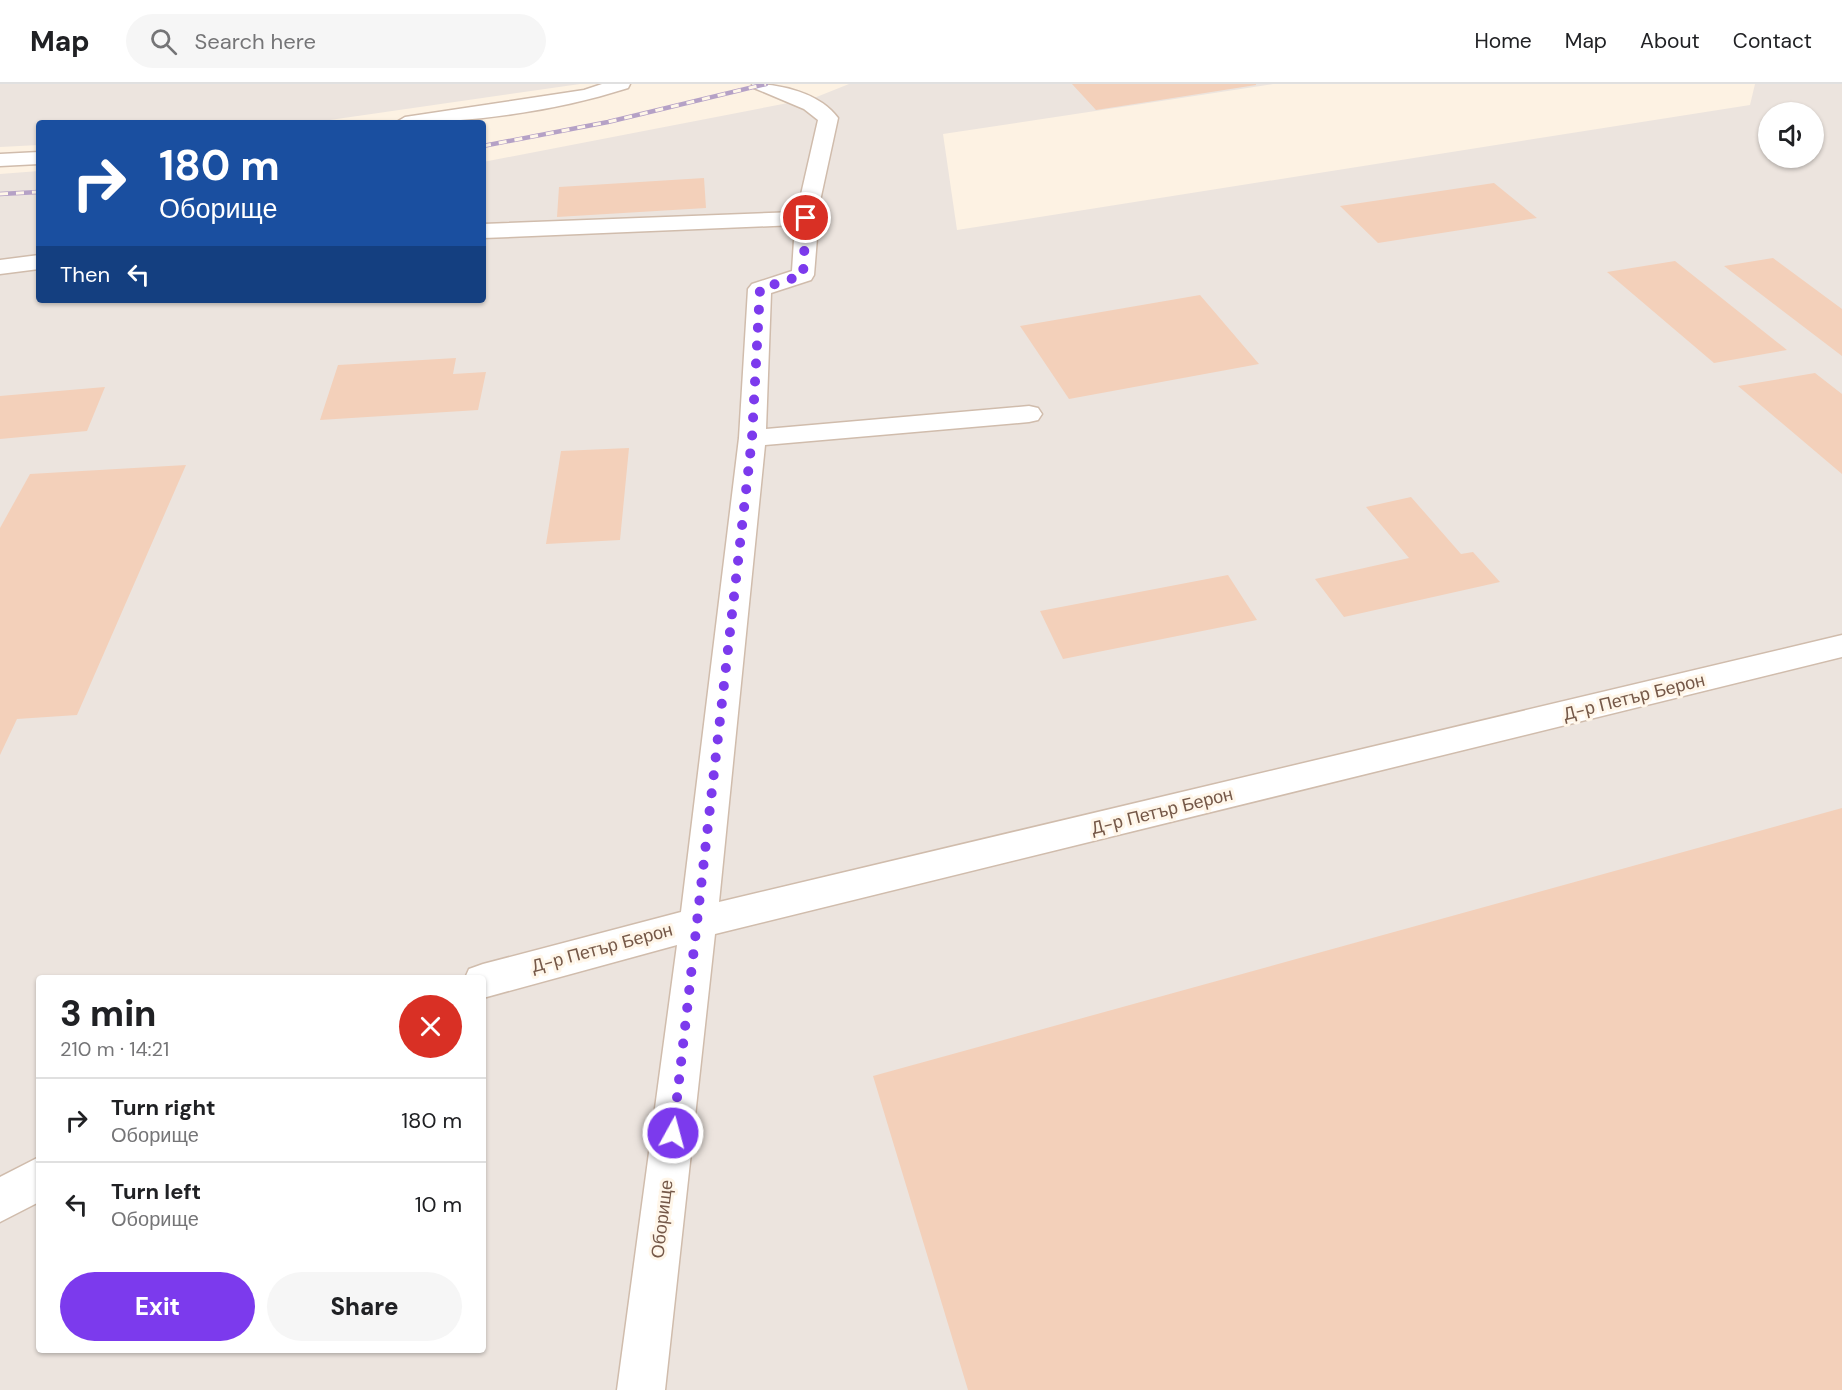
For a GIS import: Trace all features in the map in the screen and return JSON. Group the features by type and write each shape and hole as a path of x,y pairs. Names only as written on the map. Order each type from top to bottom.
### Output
{"street":[{"path":"424,120 587,95 621,84"},
{"path":"486,231 806,218 814,176 828,135 828,118 811,105 761,84"},
{"path":"0,160 36,158"},
{"name":"Оборище","path":"641,1390 698,923 752,438 760,289 803,275 806,218"},
{"path":"0,267 36,262"},
{"path":"752,438 1029,414"},
{"name":"Д-р Петър Берон","path":"486,980 698,923 1842,646"},
{"path":"0,1201 36,1180"}],"shaded area":[{"path":"0,84 580,84 330,120 36,120 36,145 0,147"},
{"path":"849,84 1273,84 943,134 957,230 1750,105 1755,84 1842,84 1842,1390 0,1390 0,174 36,171 36,303 486,303 486,161 814,98"}],"building":[{"path":"1072,84 1256,84 1256,85 1096,110"},
{"path":"704,178 706,208 557,217 559,187"},
{"path":"1494,183 1537,218 1378,243 1340,206"},
{"path":"1773,258 1842,309 1842,356 1724,266"},
{"path":"1675,261 1787,350 1714,363 1607,272"},
{"path":"1200,295 1259,364 1069,399 1020,326"},
{"path":"456,358 453,374 486,372 478,410 320,420 338,365"},
{"path":"1815,373 1842,394 1842,474 1738,386"},
{"path":"105,387 87,431 0,439 0,396"},
{"path":"629,448 620,540 546,544 561,451"},
{"path":"186,465 77,715 17,719 0,755 0,528 30,474"},
{"path":"1411,497 1461,554 1473,552 1500,582 1344,617 1315,579 1409,558 1366,507"},
{"path":"1228,575 1257,620 1063,659 1040,611"},
{"path":"1842,808 1842,1390 968,1390 873,1076"}],"railway":[{"path":"486,145 608,122 766,84"},
{"path":"0,194 36,192"}],"route":[{"path":"673,1133 752,438 760,289 803,275 806,218"}]}
